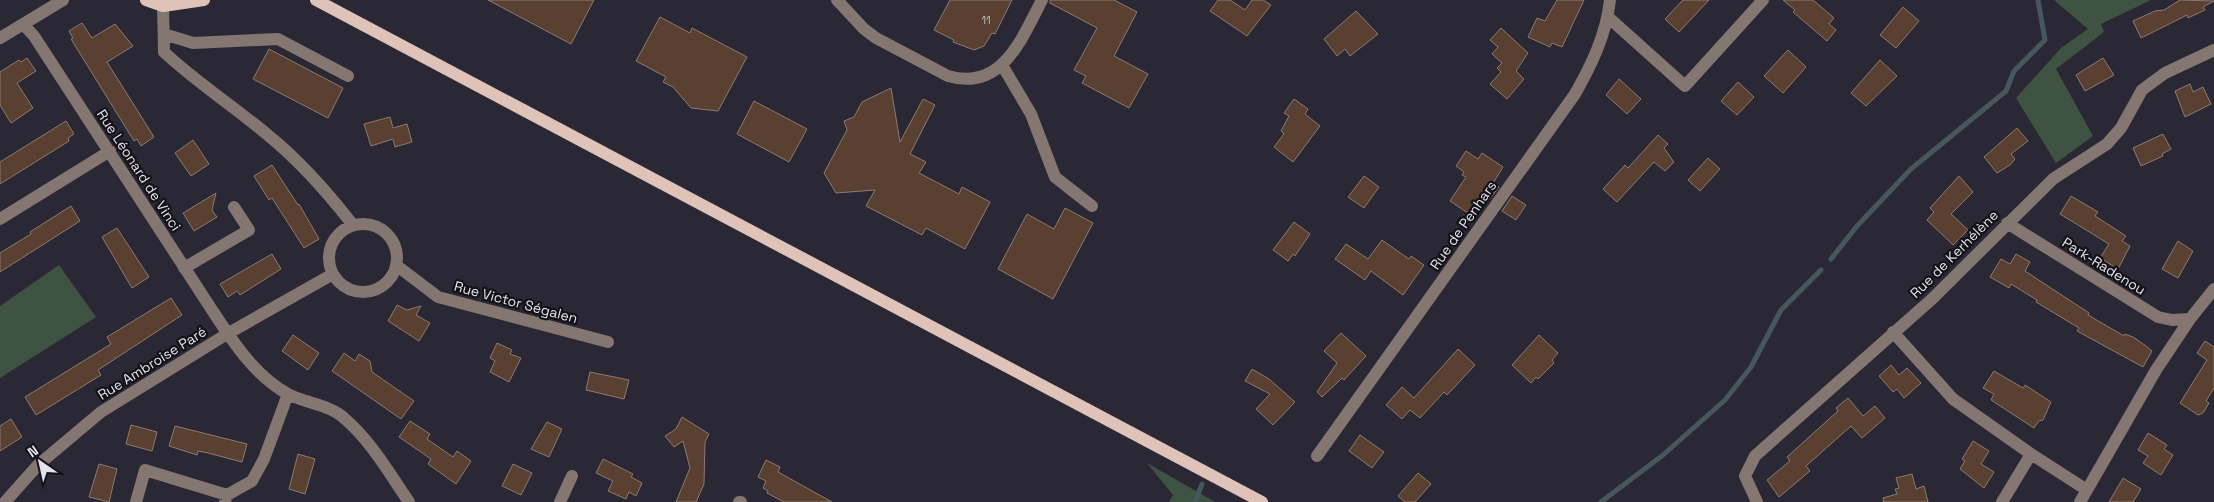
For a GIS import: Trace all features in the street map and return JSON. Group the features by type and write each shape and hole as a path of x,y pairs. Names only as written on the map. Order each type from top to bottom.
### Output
{"main road":[{"path":"146,0 163,6 204,0"},
{"path":"316,0 1262,502"},
{"path":"337,0 352,19"}],"street":[{"path":"0,38 63,0"},
{"path":"837,0 864,29 876,38 948,76 958,79 986,75 1002,65 1017,48 1042,0"},
{"name":"Rue de Penhars","path":"1316,456 1574,94 1595,58 1608,18 1610,0"},
{"path":"1608,18 1685,86 1763,0"},
{"path":"163,6 164,52 180,68 271,137 324,189 353,225"},
{"name":"Rue Léonard de Vinci","path":"23,24 30,31 110,151 228,334 259,373 288,394 343,416 366,440 409,502"},
{"path":"164,34 193,42 278,39 348,76"},
{"name":"Rue de Kerhélène","path":"1757,502 1745,476 1754,456 1932,299 2007,223 2064,170 2106,144 2121,128 2142,90 2165,73 2214,50"},
{"path":"1002,65 1030,114 1055,177 1092,206"},
{"path":"0,219 110,151"},
{"path":"184,268 249,230 234,207"},
{"name":"Park-Radenou","path":"2007,223 2158,317 2172,320 2190,319"},
{"path":"353,225 372,225 387,234 395,248 396,265 389,280 380,288 368,292 348,289 333,274 328,258 331,246 343,230 353,225"},
{"name":"Rue Victor Ségalen","path":"396,265 438,297 608,342"},
{"name":"Rue Ambroise Paré","path":"5,502 38,465 102,412 228,334 333,274"},
{"path":"2080,502 2150,380 2190,319 2214,289"},
{"path":"1893,332 1953,399 2031,454 2087,490"},
{"path":"136,502 145,470 226,498 252,481 264,459 288,394"},
{"path":"2002,502 2031,454"},
{"path":"560,502 572,476"}],"green space":[{"path":"2054,0 2151,0 2101,24 2104,32 2056,69 2093,136 2056,163 2016,98 2061,48 2088,29"},
{"path":"59,265 96,317 0,378 0,306"},
{"path":"1147,463 1215,502 1169,502 1173,495"}],"building":[{"path":"488,0 594,0 571,44"},
{"path":"950,0 1012,0 995,34 992,33 984,46 974,50 953,42 954,40 934,30"},
{"path":"1050,0 1114,0 1137,12 1114,56 1148,74 1129,108 1082,83 1086,76 1074,70 1097,28 1050,3"},
{"path":"1218,0 1230,0 1245,10 1252,0 1263,0 1271,5 1247,36 1210,11"},
{"path":"1557,0 1584,0 1562,47 1552,43 1550,47 1528,37 1537,18 1545,21"},
{"path":"1683,0 1709,0 1679,32 1665,19"},
{"path":"1783,0 1813,0 1834,18 1829,24 1836,30 1827,41 1793,12 1795,10"},
{"path":"2180,0 2214,1 2203,7 2205,10 2188,18 2187,15 2141,38 2133,21 2155,11 2164,10"},
{"path":"1903,7 1919,21 1896,48 1880,35"},
{"path":"1356,11 1378,34 1350,56 1345,49 1337,56 1324,39"},
{"path":"660,17 690,33 692,28 747,57 718,111 691,108 673,87 663,82 666,77 636,61"},
{"path":"82,23 92,38 115,24 133,46 107,62 154,137 141,146 137,139 134,141 71,39 73,38 69,31"},
{"path":"1501,28 1528,53 1516,71 1524,79 1507,99 1490,84 1501,72 1497,68 1502,63 1492,54 1498,47 1490,40"},
{"path":"269,49 343,88 328,118 253,79"},
{"path":"1788,50 1806,67 1783,93 1764,76"},
{"path":"27,58 36,71 17,83 33,108 11,123 0,105 0,72 19,60 21,62"},
{"path":"2103,58 2114,75 2085,91 2076,75"},
{"path":"1880,60 1897,76 1866,106 1851,93"},
{"path":"1619,79 1641,99 1627,114 1606,95"},
{"path":"1738,82 1754,97 1737,115 1721,101"},
{"path":"2190,84 2193,92 2203,87 2211,104 2185,117 2175,91"},
{"path":"891,88 900,142 923,99 935,105 910,154 926,162 919,173 959,194 962,187 990,202 965,249 926,228 922,235 866,206 875,190 836,193 824,173 847,130 844,121 854,117 862,102"},
{"path":"1294,99 1308,109 1305,114 1320,126 1293,162 1274,147 1284,134 1281,131 1289,116 1284,113"},
{"path":"754,101 807,129 789,162 737,134"},
{"path":"390,117 393,128 407,124 412,142 395,147 393,139 371,146 364,124"},
{"path":"66,121 74,134 68,138 69,141 0,184 0,162"},
{"path":"2017,128 2028,141 2011,154 2015,159 2010,165 1997,173 1984,157"},
{"path":"2163,134 2171,149 2162,154 2163,156 2141,166 2133,148"},
{"path":"1658,135 1668,144 1664,148 1674,162 1665,171 1654,162 1617,202 1603,189 1625,165 1628,168"},
{"path":"193,140 209,164 191,176 175,153"},
{"path":"1466,151 1478,159 1482,153 1503,167 1493,183 1499,187 1488,201 1483,198 1471,215 1450,201 1466,177 1462,175 1464,172 1456,166"},
{"path":"1708,158 1720,169 1700,191 1688,180"},
{"path":"272,165 299,204 319,239 304,248 272,198 269,200 254,176"},
{"path":"1364,176 1379,187 1364,208 1348,197"},
{"path":"1959,176 1973,192 1951,214 1968,230 1953,245 1927,220 1934,212 1930,208"},
{"path":"216,193 212,210 217,217 194,231 183,213"},
{"path":"1512,196 1526,205 1516,220 1502,211"},
{"path":"2071,196 2098,212 2095,216 2126,236 2122,241 2130,246 2118,269 2100,258 2109,244 2060,214"},
{"path":"71,206 80,221 0,272 0,253"},
{"path":"1065,208 1093,223 1053,299 998,269 1027,214 1054,229"},
{"path":"1294,222 1310,234 1295,256 1293,254 1288,261 1273,250"},
{"path":"117,228 149,277 132,288 102,237"},
{"path":"1382,240 1409,259 1411,256 1424,265 1403,295 1371,271 1365,280 1335,259 1346,244 1368,259"},
{"path":"2178,241 2193,251 2178,278 2162,269"},
{"path":"272,254 281,269 240,295 237,291 228,297 220,284"},
{"path":"2016,254 2030,262 2025,271 2089,313 2088,315 2124,336 2125,334 2133,337 2152,351 2143,367 2077,331 2079,328 2036,302 2037,300 2011,284 2009,288 1990,277 2001,259 2010,264"},
{"path":"171,298 182,315 98,370 101,375 36,415 25,397 111,344 107,337"},
{"path":"397,305 407,310 421,306 416,315 430,323 419,341 388,321"},
{"path":"1341,333 1366,356 1344,380 1342,378 1322,397 1317,392 1337,363 1324,351"},
{"path":"293,335 319,353 308,370 282,351"},
{"path":"1539,335 1558,353 1552,360 1554,363 1538,379 1536,377 1531,383 1512,365"},
{"path":"2205,341 2214,347 2214,388 2206,401 2209,403 2203,413 2198,415 2180,403 2207,360 2197,353"},
{"path":"497,343 512,350 510,354 521,358 509,382 490,372 495,361 490,358"},
{"path":"1458,349 1475,365 1447,395 1444,392 1420,418 1410,410 1402,419 1386,405 1402,387 1414,398"},
{"path":"344,353 355,361 359,354 370,361 372,372 414,401 401,419 332,371"},
{"path":"1891,365 1899,375 1907,368 1921,383 1904,398 1897,389 1893,392 1879,376"},
{"path":"1252,369 1269,379 1295,402 1273,425 1256,409 1270,394 1245,381"},
{"path":"1994,371 2023,388 2025,385 2051,402 2043,420 2039,421 2034,428 1991,400 1994,394 1983,388"},
{"path":"590,372 629,380 624,399 586,390"},
{"path":"1848,398 1863,416 1875,406 1885,418 1862,438 1851,426 1806,466 1810,471 1779,497 1767,480 1790,461 1787,457 1838,411 1836,408"},
{"path":"682,417 709,434 705,442 704,484 696,502 676,502 690,468 683,441 674,447 665,436 676,429"},
{"path":"11,419 22,437 0,451 0,426"},
{"path":"410,421 430,434 427,439 453,457 457,451 471,461 456,484 428,464 431,459 399,437"},
{"path":"547,422 562,429 549,457 531,449"},
{"path":"131,425 157,432 152,451 126,444"},
{"path":"175,426 247,444 242,462 198,451 197,455 169,446"},
{"path":"2148,433 2167,445 2164,449 2173,455 2161,475 2143,463 2148,456 2138,450"},
{"path":"1360,435 1384,452 1372,468 1349,451"},
{"path":"1973,441 1989,451 1981,464 1994,472 1984,488 1960,469 1965,461 1962,459"},
{"path":"298,454 315,459 305,494 289,489"},
{"path":"603,459 633,474 631,477 642,483 636,496 629,492 626,499 608,491 613,481 596,473"},
{"path":"766,460 780,467 778,472 832,502 784,502 767,493 768,491 763,488 766,481 758,477"},
{"path":"99,464 117,469 109,502 89,497"},
{"path":"513,464 532,473 521,495 502,486"},
{"path":"1418,473 1431,484 1415,502 1405,502 1398,496"},
{"path":"1912,474 1916,489 1924,486 1928,502 1884,502 1883,498 1897,494 1895,489 1899,488 1896,478"},
{"path":"2123,478 2141,489 2133,502 2109,502"}],"waterway":[{"path":"1831,259 1857,226 1911,169 2006,91 2014,71 2045,40 2038,0"},
{"path":"1601,502 1663,455 1725,400 1751,367 1781,310 1821,270"},
{"path":"1195,502 1202,484"}]}
